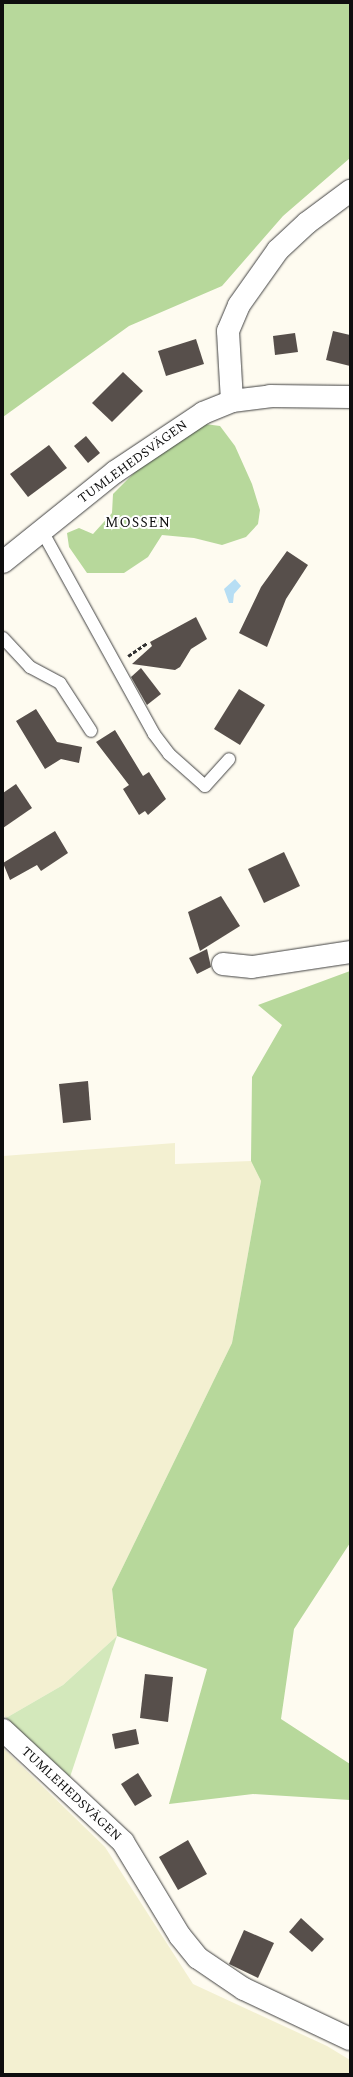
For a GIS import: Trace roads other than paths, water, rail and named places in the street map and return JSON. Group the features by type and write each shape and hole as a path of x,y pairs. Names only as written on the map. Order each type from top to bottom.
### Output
{"street":[{"path":"232,401 228,331 239,305 278,250 307,223 350,191"},
{"name":"TUMLEHEDSVÄGEN","path":"3,562 170,432 232,401 270,396 350,397"},
{"path":"223,964 252,967 350,952"},
{"name":"TUMLEHEDSVÄGEN","path":"3,1730 124,1842 180,1936 198,1958 244,1989 350,2039"}],"lane":[{"path":"42,531 150,728 169,754 205,786 229,759"},
{"path":"3,638 30,667 60,683 91,731"}],"water":[{"path":"235,579 241,586 234,594 233,603 229,603 224,589"}],"district":[{"name":"MOSSEN","path":"138,523"}]}
